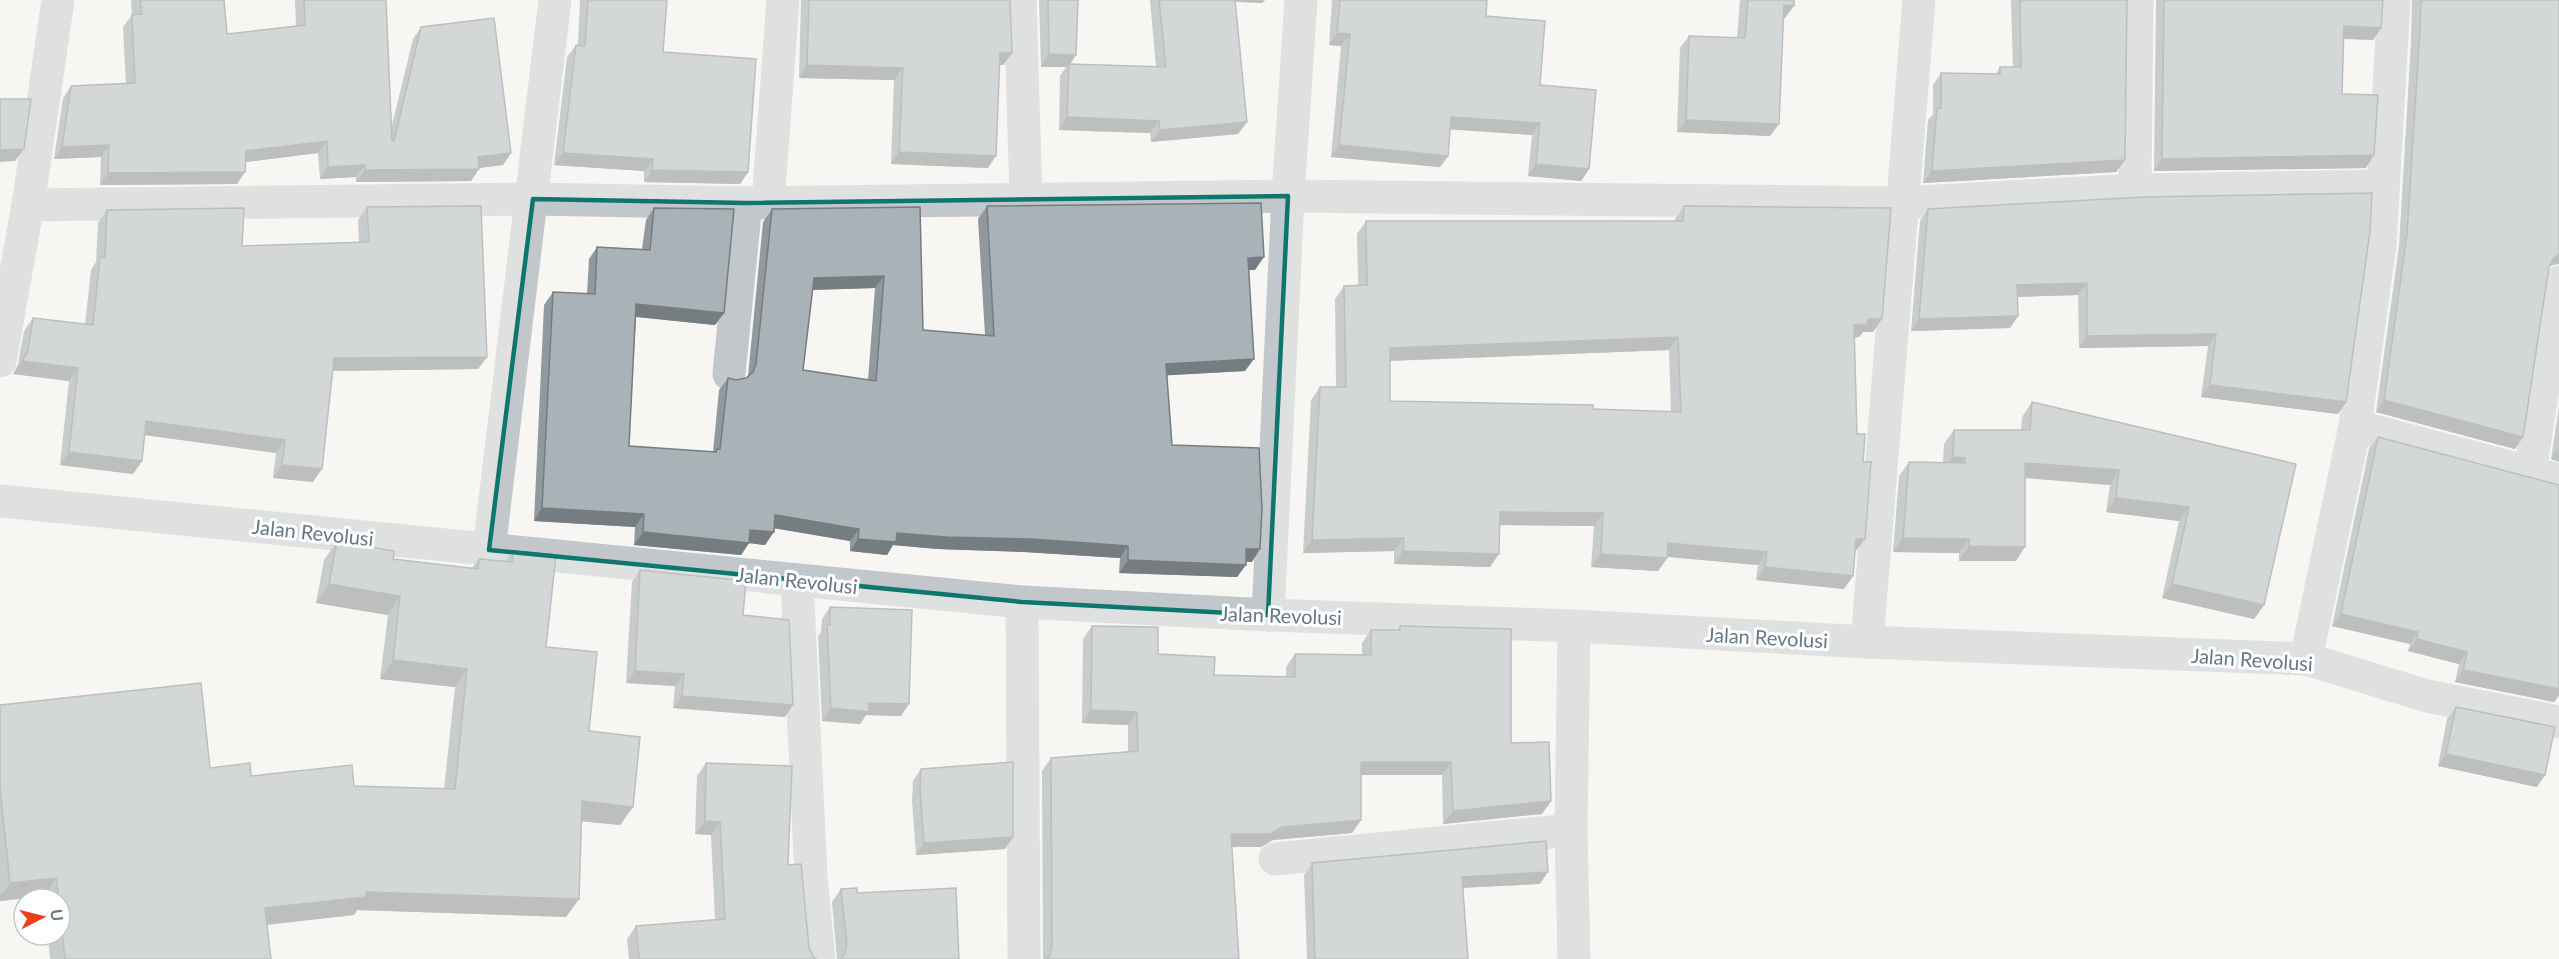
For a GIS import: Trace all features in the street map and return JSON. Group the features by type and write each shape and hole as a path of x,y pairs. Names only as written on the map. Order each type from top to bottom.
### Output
{"street":[{"path":"0,361 28,205 58,0"},
{"path":"489,550 533,199 555,0"},
{"path":"729,374 757,203 783,0"},
{"path":"1020,0 1026,199"},
{"path":"1268,615 1288,196 1301,0"},
{"path":"1867,642 1919,0"},
{"path":"2134,190 2137,0"},
{"path":"2306,659 2355,426 2380,245 2394,0"},
{"path":"28,205 533,199 757,203 1288,196 1902,203 2134,190 2383,186"},
{"path":"2355,426 2545,476 2559,282"},
{"name":"Jalan Revolusi","path":"0,501 1022,602 1268,615 1574,626 1867,642 2306,659 2427,696 2559,722"},
{"path":"797,580 811,877 819,959"},
{"path":"1022,602 1024,959"},
{"path":"1574,626 1570,830 1574,959"},
{"path":"1275,859 1570,830"}],"highlighted area":[{"path":"1288,196 1268,615 1022,602 489,550 533,199 746,203"}],"building":[{"path":"140,0 224,0 227,34 305,25 304,0 386,0 392,141 394,141 421,27 494,18 511,153 478,157 479,169 365,170 365,165 328,167 327,141 246,151 245,172 108,173 109,145 62,147 71,86 135,83 132,15 142,14"},
{"path":"588,0 667,0 663,52 756,59 748,172 652,170 653,159 563,153 576,45 585,46"},
{"path":"809,0 1010,0 1012,53 1000,53 996,156 899,152 903,68 807,65"},
{"path":"1048,0 1078,0 1076,55 1049,54"},
{"path":"1159,0 1235,0 1247,122 1160,130 1159,121 1067,117 1069,64 1166,67"},
{"path":"1340,0 1487,0 1486,16 1545,21 1540,85 1596,90 1589,169 1536,164 1540,123 1451,117 1448,156 1339,145 1350,34 1337,33"},
{"path":"1748,0 1794,0 1794,6 1784,5 1779,124 1686,120 1689,36 1745,38"},
{"path":"2020,0 2127,0 2125,160 1932,171 1937,108 1941,108 1941,73 2000,74 2000,67 2021,67"},
{"path":"2164,0 2383,0 2381,28 2344,26 2342,94 2378,95 2374,155 2162,159"},
{"path":"2421,0 2559,0 2559,254 2549,267 2523,437 2384,400 2407,234"},
{"path":"0,99 31,99 24,149 0,150"},
{"path":"2372,193 2370,231 2346,402 2210,385 2216,334 2087,336 2087,283 2017,285 2018,316 1919,319 1928,209 2144,197"},
{"path":"1261,203 1264,257 1248,258 1254,359 1166,364 1172,445 1259,448 1262,509 1260,549 1246,549 1246,565 1128,560 1128,546 1032,539 946,537 897,533 896,542 858,539 859,529 775,515 774,532 750,530 749,543 643,532 644,514 542,508 553,292 595,294 597,247 650,250 654,208 734,209 724,313 636,304 629,446 716,452 720,449 728,378 736,380 746,378 753,372 756,364 772,209 920,207 923,330 994,336 987,206","holes":["884,276 876,381 803,370 814,278"]},
{"path":"481,206 487,357 334,358 322,469 282,465 285,440 146,421 142,461 69,452 78,368 22,361 28,351 33,318 93,325 100,257 105,257 107,210 244,208 242,246 369,242 367,207"},
{"path":"1684,206 1891,208 1882,319 1868,319 1868,324 1854,325 1857,434 1865,434 1863,462 1871,462 1865,539 1856,539 1853,576 1765,567 1767,552 1668,543 1667,558 1601,554 1603,513 1500,512 1499,554 1403,551 1404,538 1312,540 1320,387 1346,387 1344,286 1367,285 1366,221 1683,221","holes":["1678,337 1681,412 1593,409 1593,405 1390,401 1390,348"]},
{"path":"2032,402 2296,464 2264,605 2172,584 2189,507 2116,498 2119,470 2025,463 2025,547 1969,546 1969,539 1903,538 1909,462 1965,463 1965,458 1953,457 1954,430 2030,430"},
{"path":"2378,437 2559,485 2559,689 2463,670 2467,652 2417,639 2418,632 2341,614"},
{"path":"337,541 394,551 393,559 478,569 479,559 512,562 513,551 556,555 546,647 597,652 589,731 640,737 633,807 582,801 579,899 366,892 366,897 265,908 271,959 65,959 64,947 72,947 72,887 57,887 56,878 10,883 0,788 0,705 201,683 210,768 250,763 251,776 352,765 354,786 455,789 467,669 393,660 400,596 329,584"},
{"path":"640,570 746,581 743,615 789,620 793,705 682,696 684,674 635,671"},
{"path":"830,607 912,610 909,704 868,703 869,712 831,708 827,624 830,625"},
{"path":"1092,626 1158,627 1158,654 1215,657 1214,675 1295,677 1295,654 1371,655 1371,630 1400,630 1400,626 1511,629 1511,743 1549,742 1551,801 1453,811 1451,762 1361,762 1361,820 1282,827 1270,834 1231,834 1239,959 1046,959 1050,955 1052,946 1051,758 1138,751 1137,712 1091,710"},
{"path":"2456,707 2555,727 2545,775 2446,754"},
{"path":"1013,762 1013,837 924,843 920,789 921,769"},
{"path":"706,763 792,766 788,865 801,864 809,948 816,959 639,959 636,926 725,919 720,822 705,821"},
{"path":"1546,841 1548,872 1462,877 1468,959 1315,959 1312,863"},
{"path":"857,888 857,893 956,888 959,959 841,959 847,944 841,889"}]}
